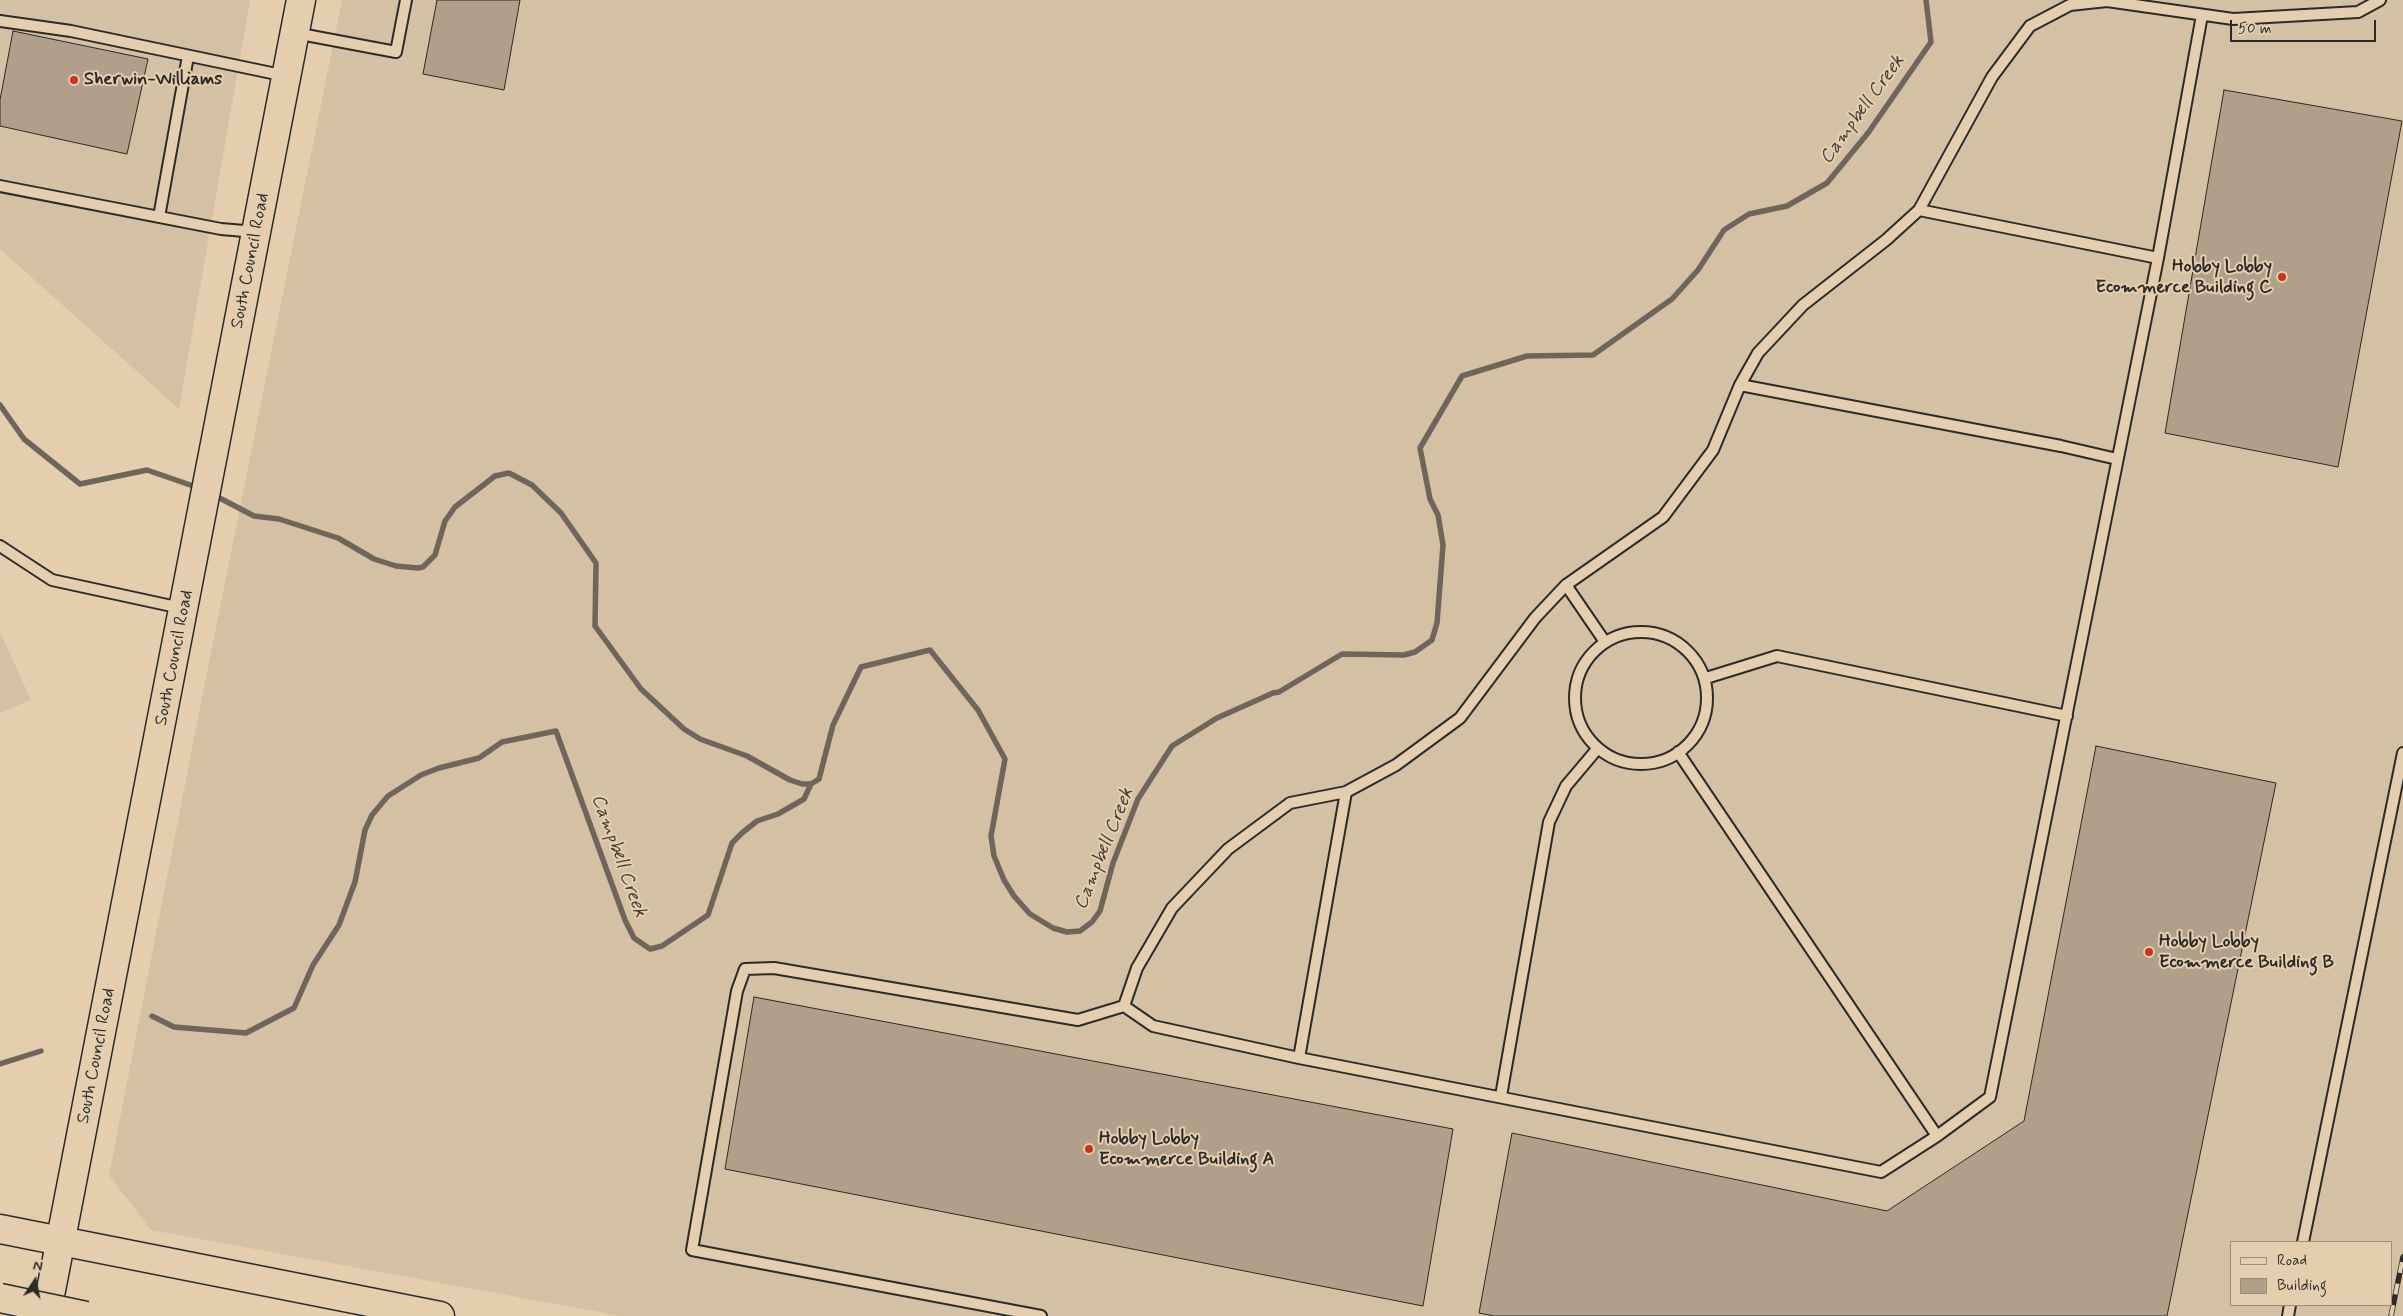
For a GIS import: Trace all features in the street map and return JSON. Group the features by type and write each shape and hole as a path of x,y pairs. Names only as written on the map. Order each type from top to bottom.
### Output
{"main road":[{"name":"South Council Road","path":"46,1316 185,609 301,0"},
{"path":"0,1229 440,1316"},
{"path":"0,1298 86,1316"}],"lane":[{"path":"295,33 396,52 406,0"},
{"path":"1124,1006 1137,968 1172,908 1228,849 1290,803 1346,792 1396,765 1460,718 1535,618 1566,585 1663,517 1714,450 1740,385 1758,353 1802,305 1886,240 1919,210 1992,77 2030,26 2070,5 2107,1 2234,19 2358,12 2380,0"},
{"path":"1124,1006 1153,1026 1299,1058 1501,1096 1881,1172 1937,1136 1990,1097 2158,258 2202,15"},
{"path":"0,21 71,31 287,76"},
{"path":"159,217 188,56"},
{"path":"0,186 220,229 257,232"},
{"path":"1919,210 2158,258"},
{"path":"1740,385 2042,442 2117,459"},
{"path":"0,546 52,580 185,609"},
{"path":"1566,585 1605,642"},
{"path":"1646,632 1666,637 1684,648 1706,678 1706,703 1702,722 1692,739 1678,752 1662,760 1646,763 1628,762 1612,757 1598,748 1586,735 1578,719 1575,702 1576,684 1582,668 1592,653 1605,642 1625,634 1646,632"},
{"path":"1706,678 1777,656 2067,716"},
{"path":"1501,1096 1548,822 1566,786 1598,748"},
{"path":"1678,752 1937,1136"},
{"path":"2303,1241 2403,753"},
{"path":"1299,1058 1346,792"},
{"path":"1041,1316 692,1250 737,991 745,970 774,968 1078,1020 1124,1006"}],"shaded area":[{"path":"0,0 250,0 179,409 0,249"},
{"path":"342,0 2403,0 2403,1316 621,1316 151,1230 109,1175 205,682"},
{"path":"0,632 31,700 0,713"}],"building":[{"path":"437,0 520,0 504,90 423,74"},
{"name":"Sherwin-Williams","path":"13,31 148,59 127,154 0,126 0,100"},
{"name":"Hobby Lobby Ecommerce Building C","path":"2224,90 2402,121 2338,467 2165,433"},
{"name":"Hobby Lobby Ecommerce Building B","path":"2096,746 2276,783 2167,1316 1494,1316 1479,1313 1512,1133 1887,1211 2024,1121"},
{"name":"Hobby Lobby Ecommerce Building A","path":"754,997 1453,1129 1423,1306 725,1169"}],"waterway":[{"name":"Campbell Creek","path":"152,1016 174,1027 246,1033 294,1008 313,965 339,925 355,882 365,830 372,815 388,796 421,775 439,768 479,758 502,742 556,731 625,920 634,938 650,949 662,946 708,915 732,843 757,821 778,814 804,799 811,784 819,779 833,725 861,667 930,650 978,710 1005,759 991,836 994,856 1004,880 1014,896 1030,914 1053,928 1067,932 1080,931 1092,922 1100,911 1113,863 1138,799 1172,746 1217,718 1279,692 1342,654 1404,655 1415,652 1432,640 1437,623 1443,545 1438,515 1430,499 1420,448 1462,376 1527,356 1593,355 1672,299 1698,270 1724,230 1749,214 1787,206 1827,183 1868,133 1931,42 1926,0"},
{"path":"0,405 24,439 80,484 147,470 199,488"},
{"path":"212,494 254,516 279,519 338,538 374,559 396,566 418,568 423,567 435,555 445,521 455,507 495,476 509,473 532,485 561,513 596,563 595,626 641,689 684,729 700,739 747,756 790,780 802,784 811,784"},
{"name":"Campbell Creek","path":"0,1064 41,1051"}],"railway":[{"path":"2391,1316 2403,1257"}],"place":[{"name":"Sherwin-Williams","path":"74,80"},
{"name":"Hobby Lobby Ecommerce Building C","path":"2282,277"},
{"name":"Hobby Lobby Ecommerce Building B","path":"2149,952"},
{"name":"Hobby Lobby Ecommerce Building A","path":"1089,1149"}]}
